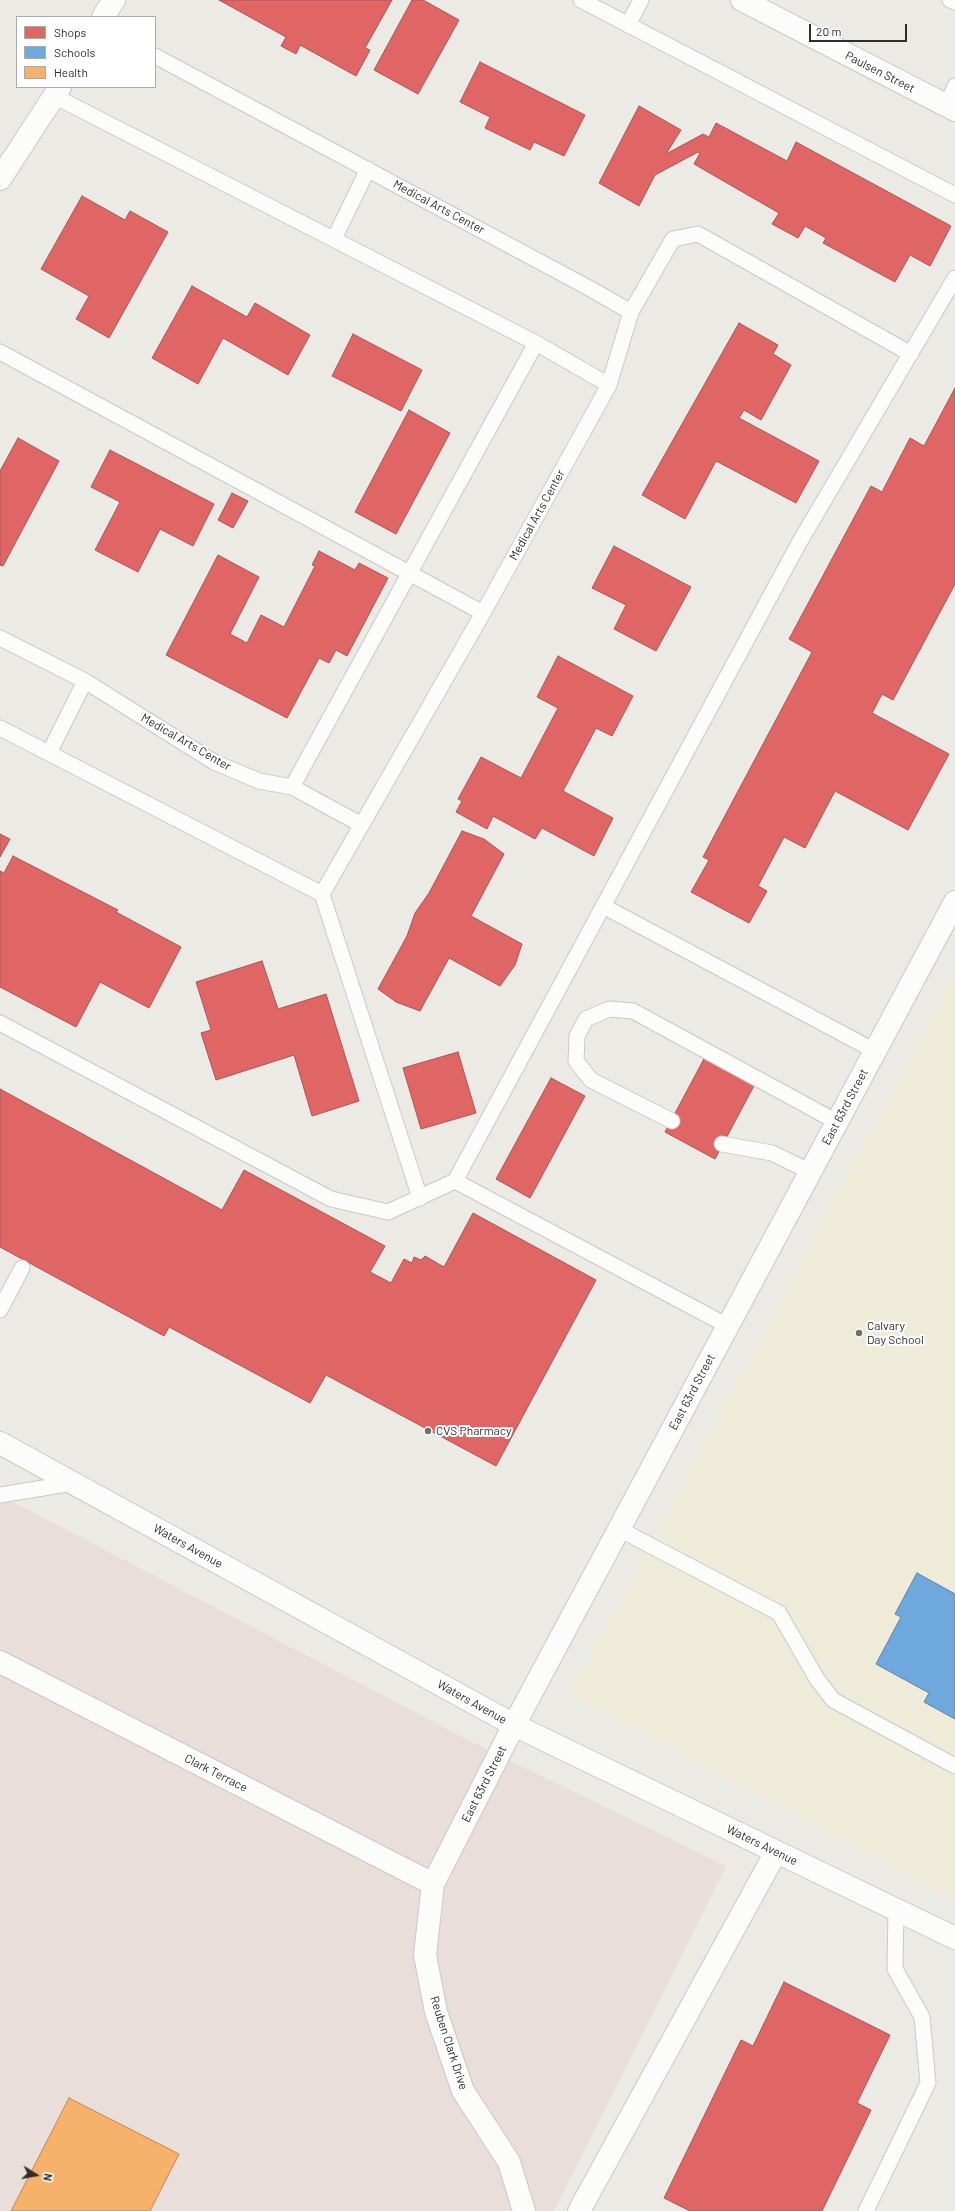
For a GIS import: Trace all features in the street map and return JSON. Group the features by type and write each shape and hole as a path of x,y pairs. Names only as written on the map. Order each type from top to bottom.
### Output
{"street":[{"path":"104,16 114,0"},
{"name":"Paulsen Street","path":"742,0 950,108"},
{"path":"0,179 57,92"},
{"name":"East 63rd Street","path":"433,1884 514,1726 955,902"},
{"name":"Waters Avenue","path":"0,1443 514,1726 955,1938"},
{"name":"Clark Terrace","path":"0,1662 433,1884"},
{"path":"581,2210 776,1852"},
{"name":"Reuben Clark Drive","path":"433,1884 425,1954 436,2012 463,2091 510,2162 524,2211"}],"lane":[{"path":"581,0 955,195"},
{"path":"628,25 641,0"},
{"path":"950,0 955,2"},
{"name":"Medical Arts Center","path":"0,638 85,682 214,762 259,781 292,788 362,825 483,613 609,385 631,312 368,169 156,57"},
{"path":"950,108 955,86"},
{"path":"57,92 334,239 536,343 609,385"},
{"path":"334,239 368,169"},
{"path":"631,312 673,239 698,234 911,354"},
{"path":"0,1023 331,1199 388,1212 455,1181 799,543 955,278"},
{"path":"292,788 536,343"},
{"path":"0,352 483,613"},
{"path":"49,753 85,682"},
{"path":"0,728 322,894 420,1198"},
{"path":"322,894 362,825"},
{"path":"603,906 875,1051"},
{"path":"672,1120 591,1080 576,1061 577,1036 586,1019 608,1009 633,1011 837,1122"},
{"path":"722,1144 772,1153 811,1172"},
{"path":"455,1181 728,1326"},
{"path":"0,1310 22,1268"},
{"path":"0,1495 73,1483"},
{"path":"619,1529 779,1613 817,1679 834,1700 955,1766"},
{"path":"866,2211 928,2083 922,2017 895,1969 896,1910"}],"shaded area":[{"name":"Calvary Day School","path":"955,973 955,1901 570,1694"},
{"path":"0,1495 476,1744 726,1866 554,2211 0,2211"}],"building: Shops":[{"path":"219,0 392,0 365,48 370,50 356,76 300,45 296,54 281,46 286,37"},
{"path":"412,0 423,0 459,20 418,94 374,70"},
{"path":"480,62 585,115 564,156 534,142 530,150 485,128 490,117 460,102"},
{"path":"639,106 681,130 666,154 703,134 709,137 716,123 787,161 796,142 951,226 930,266 910,255 895,282 823,243 826,238 805,226 798,238 772,224 779,213 694,164 700,153 698,152 655,175 639,206 599,183"},
{"path":"82,196 125,220 130,211 168,232 109,338 76,319 89,296 41,269"},
{"path":"192,286 247,317 255,303 310,335 288,375 223,338 198,384 152,358"},
{"path":"739,323 778,345 773,354 791,365 761,420 744,410 739,418 819,461 796,503 716,461 685,519 642,495"},
{"path":"353,334 422,370 401,411 332,376"},
{"path":"955,388 955,584 893,700 882,694 872,713 949,754 908,830 835,791 805,848 784,837 758,886 767,891 749,923 691,892 709,860 703,857 812,652 789,639 871,486 882,492 910,438 924,446"},
{"path":"409,410 450,433 396,534 355,512"},
{"path":"18,438 59,461 3,566 0,565 0,471"},
{"path":"110,450 214,504 193,546 160,529 138,572 95,550 120,502 91,487"},
{"path":"232,493 248,501 233,528 218,520"},
{"path":"614,546 691,587 656,651 614,629 626,605 592,588"},
{"path":"319,551 355,570 359,563 388,578 347,656 336,650 329,663 319,658 287,718 166,655 218,555 259,577 230,634 247,643 261,615 284,627 315,566 312,565"},
{"path":"558,656 633,696 612,736 596,728 563,791 613,818 594,856 542,828 535,839 493,816 487,829 456,812 462,801 458,799 481,757 521,778 558,708 537,697"},
{"path":"462,831 484,839 504,854 471,916 522,944 515,965 500,986 449,958 420,1011 396,1002 378,989 407,936 415,913 429,893"},
{"path":"0,834 10,839 0,857"},
{"path":"13,856 118,910 116,912 181,947 149,1008 100,982 76,1027 0,987 0,871 4,873"},
{"path":"262,961 278,1009 326,994 359,1101 312,1116 294,1055 216,1080 201,1033 211,1030 196,982"},
{"path":"458,1052 476,1113 421,1129 403,1068"},
{"path":"706,1055 756,1082 715,1159 665,1132"},
{"path":"551,1078 585,1096 530,1198 496,1179"},
{"path":"0,1089 222,1210 244,1170 385,1246 370,1272 391,1283 404,1259 412,1263 414,1257 421,1260 425,1256 444,1267 473,1213 596,1280 496,1466 326,1375 310,1403 169,1327 164,1336 0,1247"},
{"path":"784,1982 890,2035 857,2103 871,2110 822,2211 690,2211 664,2198 741,2040 753,2046"}],"building: Schools":[{"path":"917,1573 955,1594 955,1719 924,1702 929,1693 876,1664 901,1617 895,1614"}],"building: Health":[{"path":"69,2098 179,2154 150,2211 11,2211"}],"place":[{"name":"Calvary Day School","path":"859,1333"},
{"name":"CVS Pharmacy","path":"428,1431"}]}
